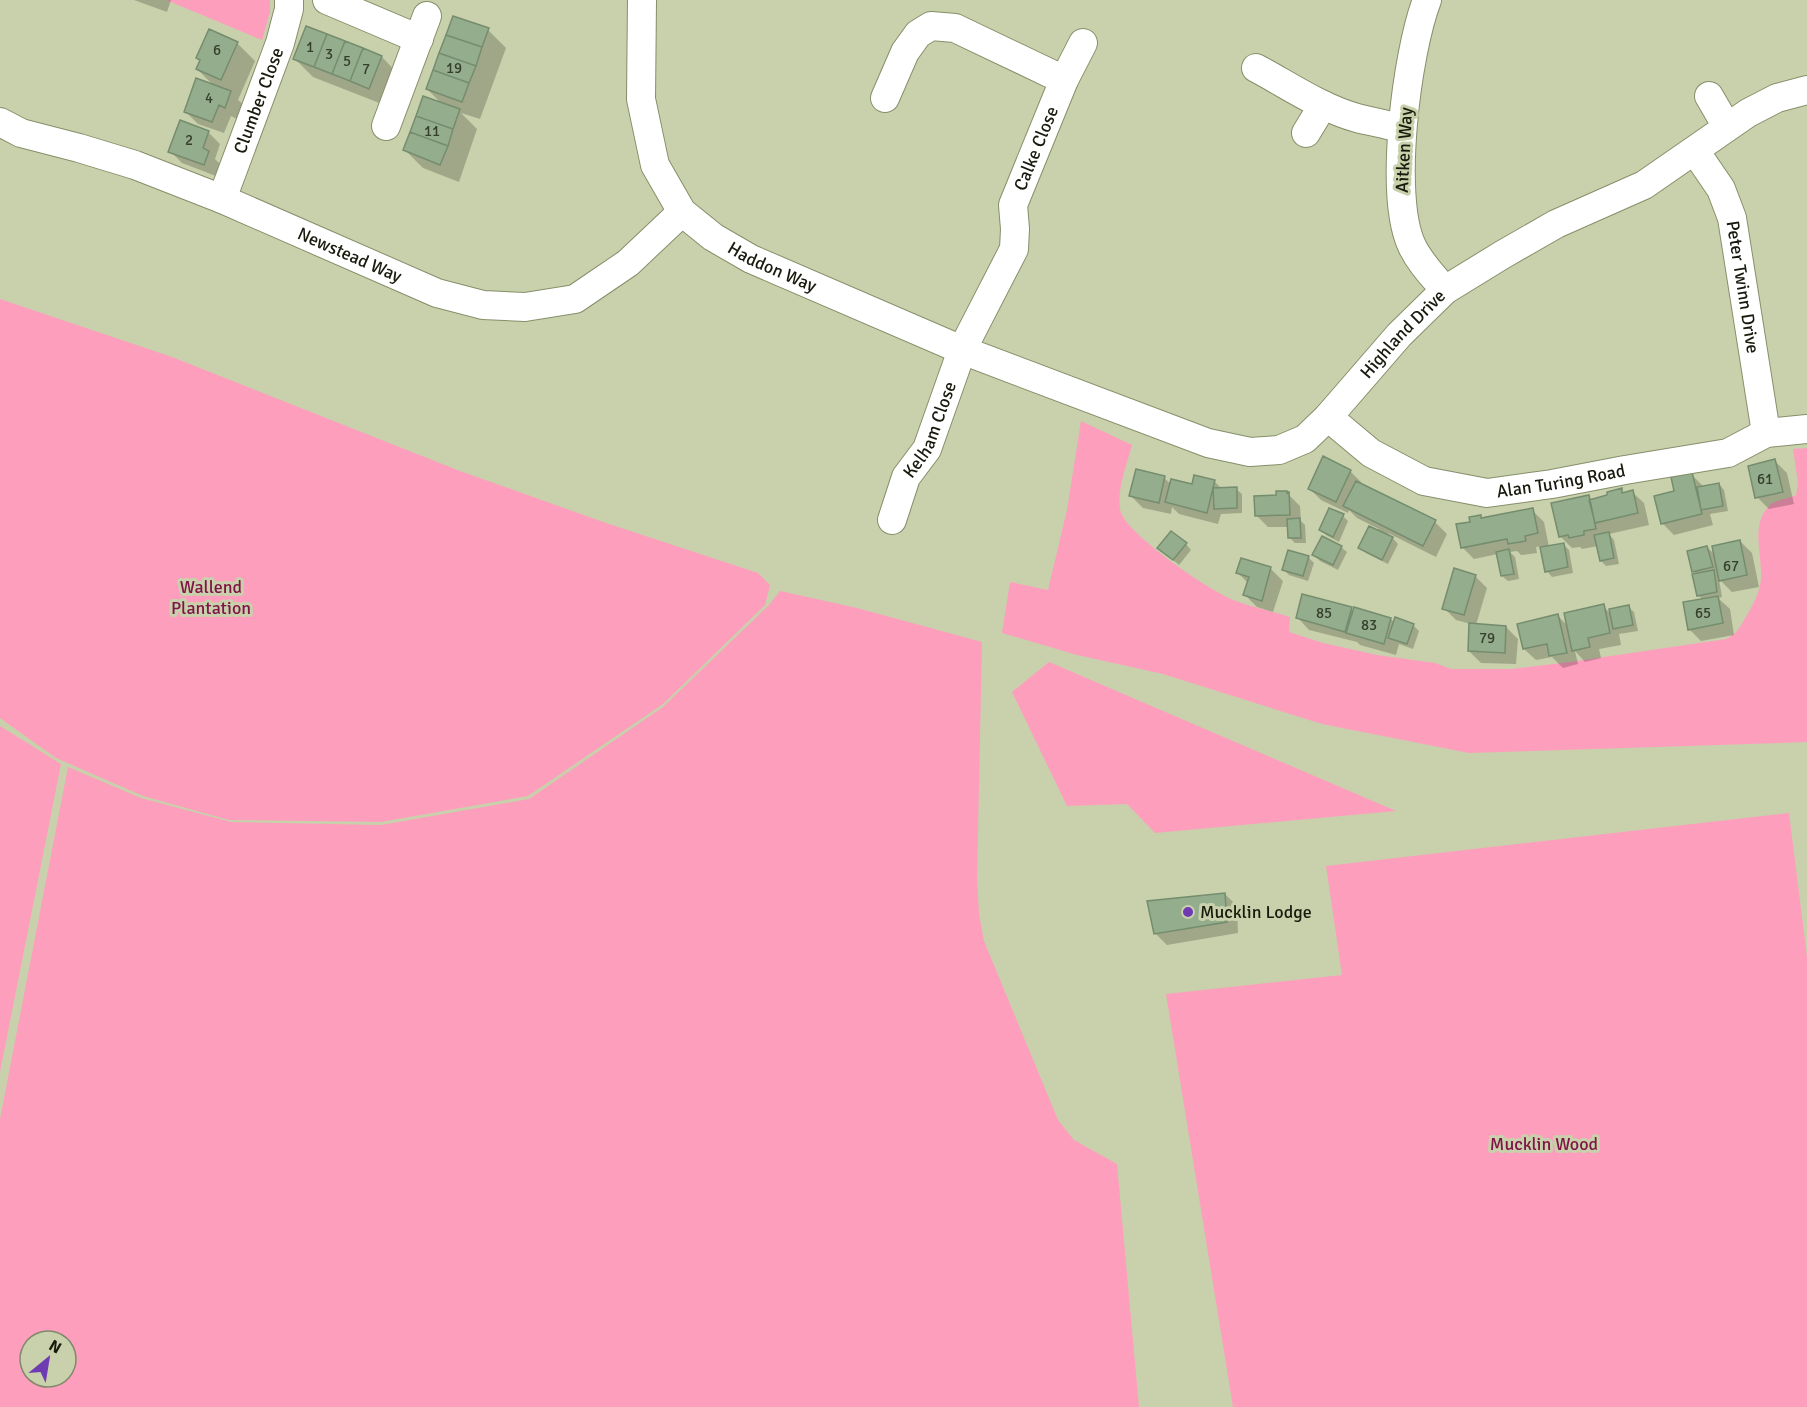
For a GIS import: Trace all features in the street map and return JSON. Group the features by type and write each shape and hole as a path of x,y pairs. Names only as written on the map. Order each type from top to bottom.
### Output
{"street":[{"name":"Clumber Close","path":"222,199 280,43 289,9 289,0"},
{"path":"327,0 423,27 386,126"},
{"name":"Haddon Way","path":"642,0 641,99 655,165 682,212 713,237 751,259 962,351 1075,392"},
{"name":"Aitken Way","path":"1427,0 1421,15 1402,129 1401,205 1411,244 1425,267 1445,290"},
{"path":"885,98 905,52 918,34 931,26 955,28 1064,80"},
{"name":"Calke Close","path":"962,351 1014,249 1013,205 1064,80 1083,43"},
{"path":"1256,68 1323,105 1356,118 1402,129"},
{"name":"Highland Drive","path":"1075,392 1208,443 1250,452 1279,450 1305,439 1328,417 1399,335 1445,290 1556,224 1644,185 1727,127 1778,98 1807,90"},
{"path":"1709,96 1727,127"},
{"path":"1306,133 1323,105"},
{"name":"Newstead Way","path":"0,122 21,133 135,165 222,199 437,293 483,305 525,307 575,299 628,263 682,212"},
{"name":"Peter Twinn Drive","path":"1695,151 1721,189 1732,218 1766,433"},
{"name":"Kelham Close","path":"901,513 906,477 927,448 962,351"},
{"name":"Alan Turing Road","path":"1328,417 1371,453 1424,481 1487,493 1728,453 1766,433 1807,429"}],"green space":[{"path":"166,0 270,0 270,12 262,40"},
{"name":"Wallend Plantation","path":"0,299 172,357 460,471 606,523 758,573 770,585 765,605 663,704 528,796 381,822 229,820 143,796 56,758 0,718"},
{"path":"1081,421 1132,445 1119,497 1121,513 1139,535 1189,574 1233,600 1290,617 1289,632 1323,643 1377,655 1435,663 1451,669 1512,669 1726,639 1740,626 1759,588 1761,577 1758,539 1760,521 1772,503 1796,495 1798,483 1793,449 1807,448 1807,742 1469,753 1322,724 1163,674 1077,655 1002,633 1010,582 1048,590 1067,510"},
{"path":"780,591 857,608 982,642 977,879 979,914 984,941 1058,1120 1074,1140 1117,1164 1139,1407 0,1407 0,1119 68,767 141,798 231,822 381,825 529,799 663,707 769,605"},
{"path":"1049,662 1396,811 1155,833 1127,804 1067,806 1012,692"},
{"path":"0,726 61,764 0,1072"},
{"name":"Mucklin Wood","path":"1789,813 1807,957 1807,1407 1233,1407 1166,994 1342,975 1326,866"}],"building":[{"path":"453,16 489,28 482,47 446,35"},
{"path":"306,26 327,34 314,67 293,59"},
{"path":"209,29 238,42 221,80 196,69 200,60 196,58"},
{"path":"327,34 345,41 332,74 314,67"},
{"path":"446,35 482,47 476,66 439,53"},
{"path":"345,41 363,48 350,81 332,74"},
{"path":"363,48 382,56 369,89 350,81"},
{"path":"439,53 476,66 469,83 433,70"},
{"path":"433,70 469,83 462,102 426,89"},
{"path":"196,78 231,91 225,108 219,105 212,122 184,112"},
{"path":"423,96 460,109 453,129 416,116"},
{"path":"416,116 453,129 448,146 410,132"},
{"path":"180,120 209,131 203,148 209,151 204,165 168,152"},
{"path":"410,132 448,146 440,165 403,150"},
{"path":"1323,456 1351,470 1336,502 1308,489"},
{"path":"1775,459 1783,492 1755,498 1748,466"},
{"path":"1136,469 1165,476 1159,503 1129,496"},
{"path":"1692,472 1702,514 1661,524 1654,496 1674,491 1671,477"},
{"path":"1194,475 1215,480 1207,513 1165,502 1171,479 1192,484"},
{"path":"1356,481 1436,520 1423,546 1343,506"},
{"path":"1719,483 1723,506 1701,510 1697,487"},
{"path":"1237,487 1237,508 1214,509 1213,488"},
{"path":"1622,488 1622,493 1633,490 1638,513 1595,523 1589,500"},
{"path":"1276,491 1289,492 1290,515 1255,516 1254,496 1276,495"},
{"path":"1589,495 1596,529 1584,531 1584,535 1559,537 1551,503"},
{"path":"1329,508 1344,514 1333,537 1319,530"},
{"path":"1533,508 1538,533 1525,536 1526,541 1508,544 1507,539 1461,548 1456,524 1470,522 1469,517 1481,515 1481,518"},
{"path":"1300,518 1301,538 1288,538 1287,519"},
{"path":"1369,526 1393,537 1382,560 1358,548"},
{"path":"1171,531 1187,543 1173,560 1157,548"},
{"path":"1609,532 1614,558 1600,561 1594,535"},
{"path":"1322,536 1342,546 1333,565 1312,555"},
{"path":"1740,540 1747,575 1719,581 1712,546"},
{"path":"1564,543 1568,567 1545,572 1540,547"},
{"path":"1707,546 1713,567 1692,572 1687,551"},
{"path":"1509,549 1514,574 1501,576 1496,552"},
{"path":"1288,550 1309,556 1303,576 1282,570"},
{"path":"1241,558 1271,567 1262,601 1243,595 1249,577 1236,573"},
{"path":"1454,568 1476,575 1464,615 1442,609"},
{"path":"1714,570 1717,592 1697,596 1692,574"},
{"path":"1302,594 1352,607 1345,632 1296,618"},
{"path":"1718,596 1723,623 1688,630 1683,602"},
{"path":"1604,604 1610,633 1588,638 1590,647 1572,651 1564,613"},
{"path":"1629,605 1633,625 1613,629 1609,609"},
{"path":"1354,607 1391,618 1384,644 1346,633"},
{"path":"1558,614 1567,653 1549,656 1547,644 1523,649 1517,624"},
{"path":"1395,617 1414,624 1407,644 1388,638"},
{"path":"1469,623 1506,626 1505,653 1468,651"},
{"name":"Mucklin Lodge","path":"1225,893 1227,922 1154,934 1147,901"}],"place":[{"name":"Mucklin Lodge","path":"1188,912"}]}
